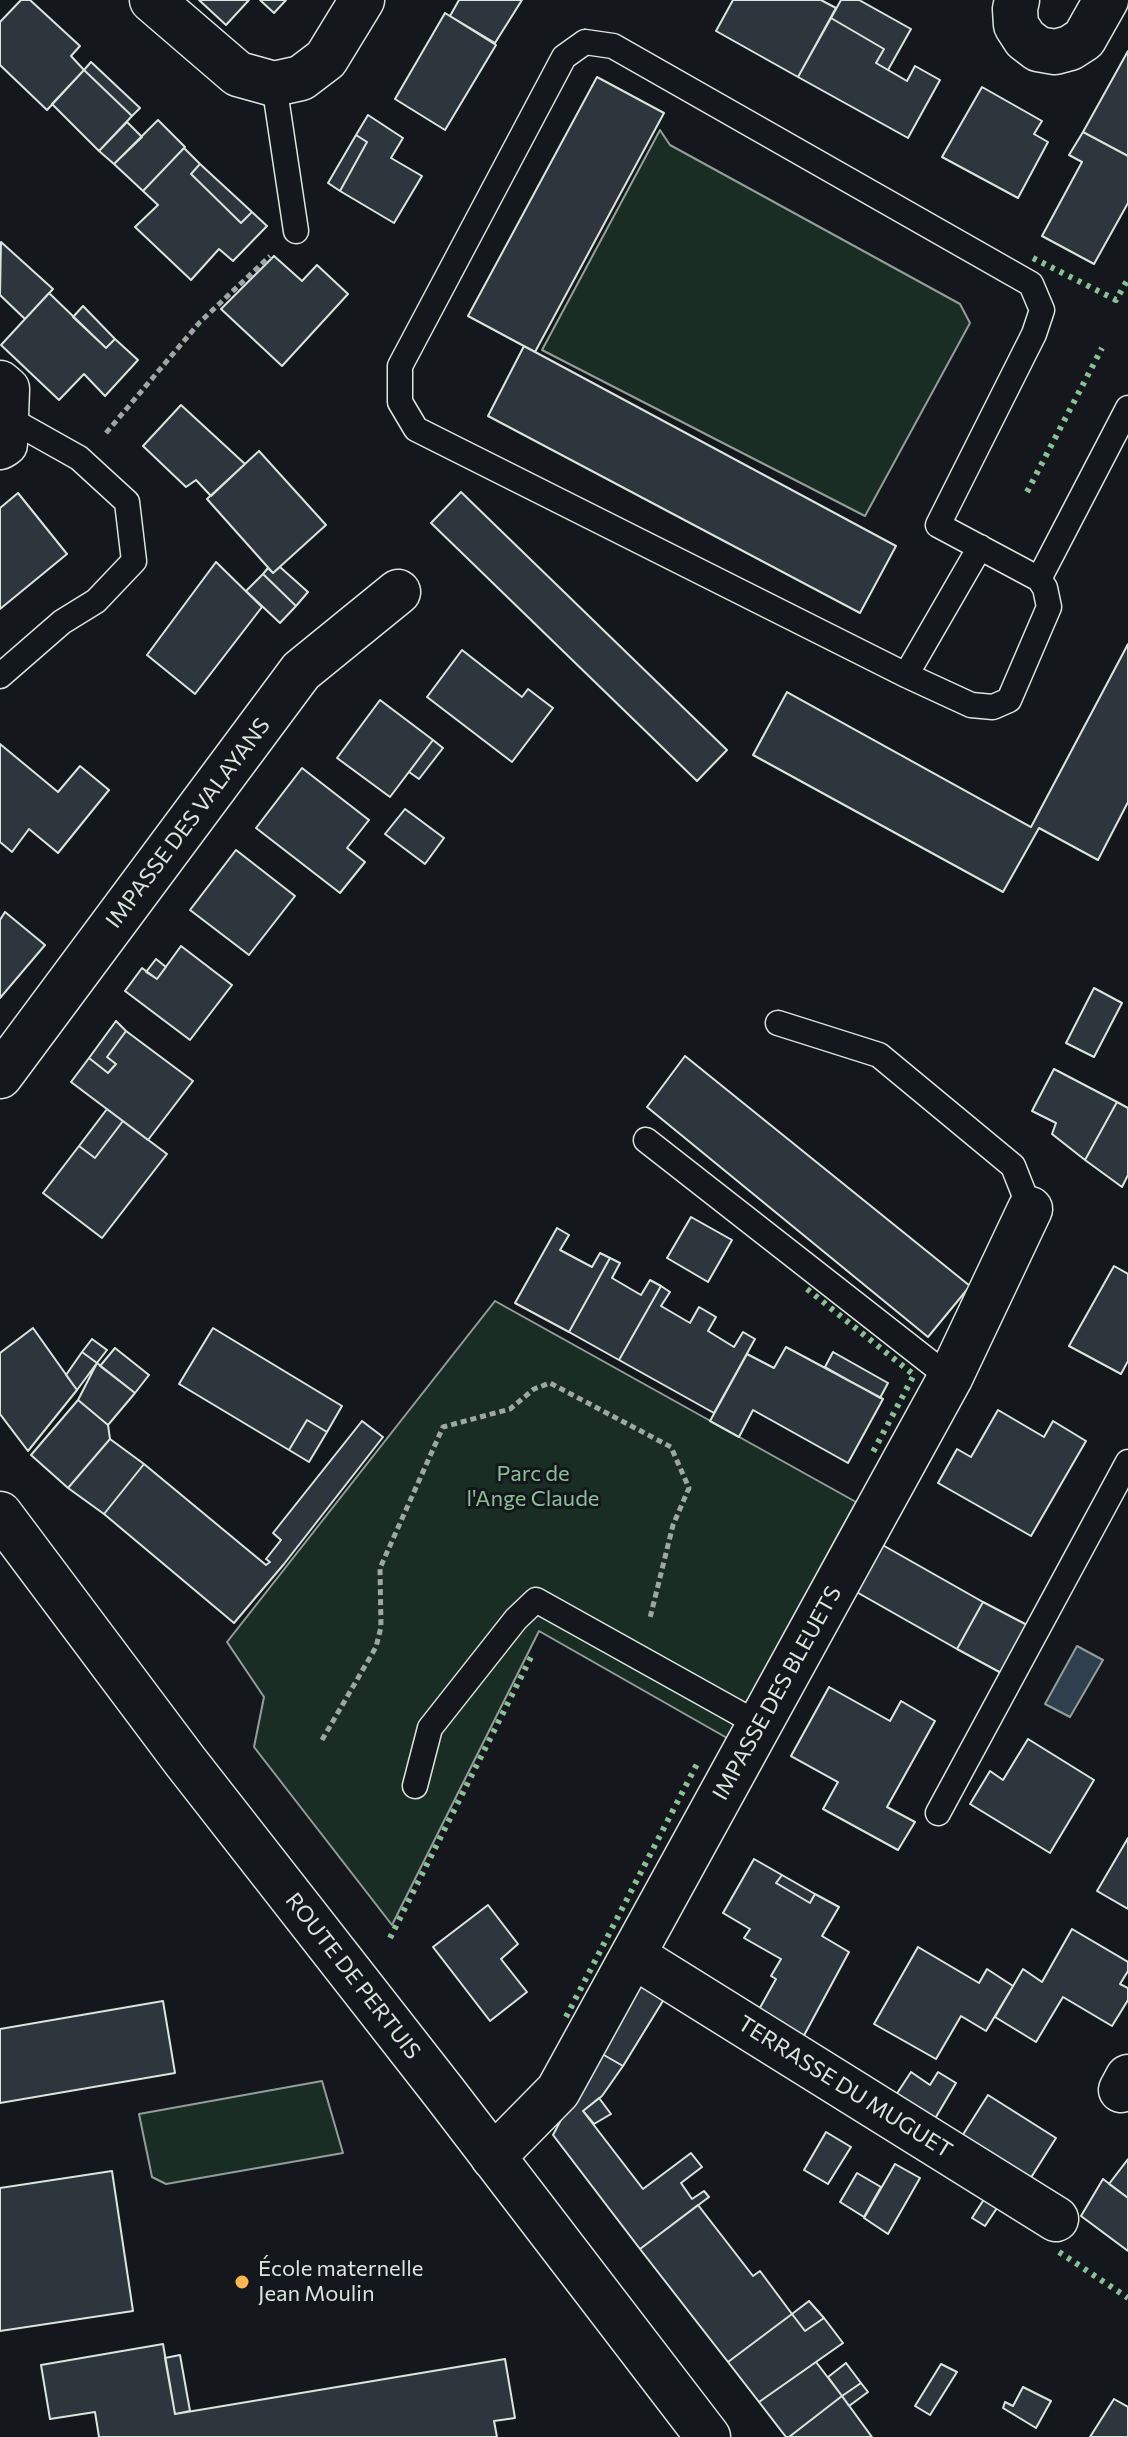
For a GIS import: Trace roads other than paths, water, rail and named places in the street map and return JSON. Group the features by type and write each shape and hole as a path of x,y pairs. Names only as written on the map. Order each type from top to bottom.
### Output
{"street":[{"path":"152,0 238,74 274,84 301,78 326,59 362,0"},
{"path":"1017,0 1016,25 1025,39 1038,49 1055,52 1070,48 1084,39 1106,0"},
{"name":"IMPASSE DES VALAYANS","path":"0,1076 301,671 398,592"},
{"name":"IMPASSE DES BLEUETS","path":"493,2157 558,2091 950,1378 1030,1209"},
{"name":"ROUTE DE PERTUIS","path":"0,1514 185,1761 708,2437"},
{"name":"TERRASSE DU MUGUET","path":"634,1956 1056,2219"}],"lane":[{"path":"585,42 613,46 1031,284 1042,310 1034,334 938,525 980,547 1039,579 1045,588 1049,607 1009,700 993,707 971,705 906,675 416,429 400,402 400,366 564,57 585,42"},
{"path":"274,84 296,231"},
{"path":"1039,579 1128,408"},
{"path":"0,676 62,622 96,601 134,561 127,502 79,458 2,416"},
{"path":"906,675 980,547"},
{"path":"778,1023 879,1055 1013,1166 1030,1209"},
{"path":"646,1140 950,1378"},
{"path":"938,1813 1128,1462"},
{"path":"415,1786 430,1728 516,1619 536,1600 760,1725"}],"water":[{"path":"1077,1646 1103,1660 1070,1717 1045,1704"}],"place":[{"name":"École maternelle Jean Moulin","path":"242,2282"}],"park label":[{"name":"Parc de l'Ange Claude","path":"533,1486"}]}
